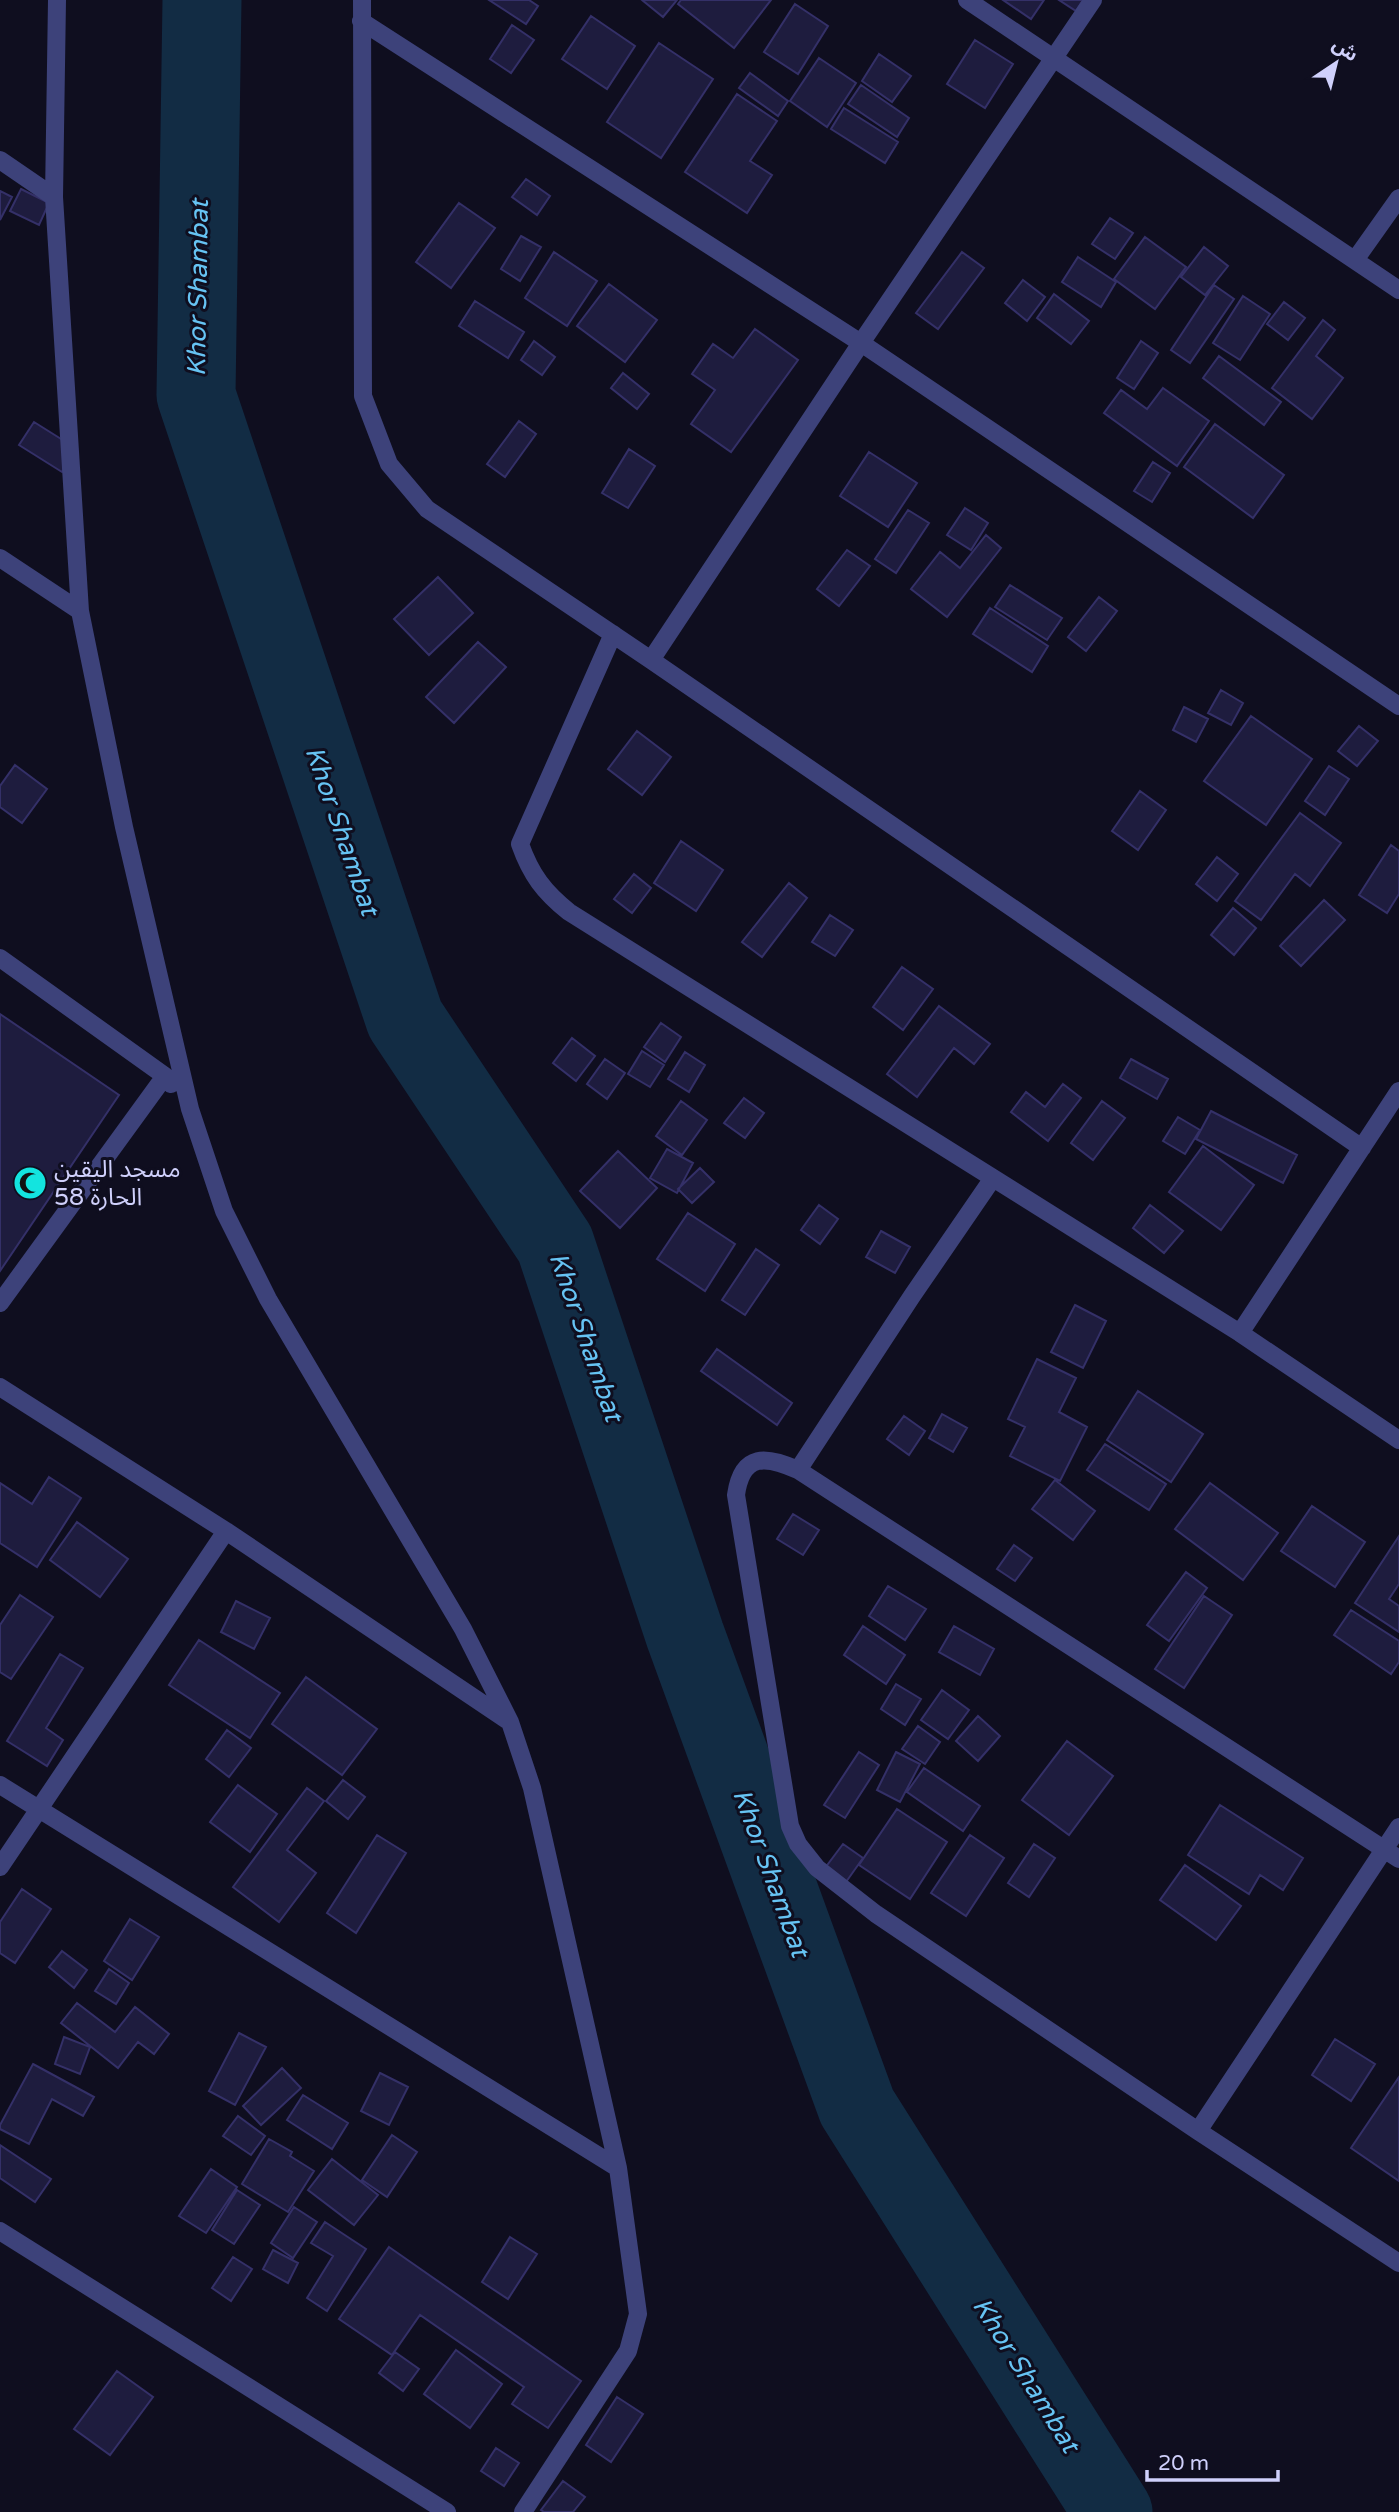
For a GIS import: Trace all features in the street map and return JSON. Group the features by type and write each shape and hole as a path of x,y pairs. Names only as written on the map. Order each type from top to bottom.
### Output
{"street":[{"path":"57,0 54,197 80,611 124,827 190,1110 224,1211 268,1299 463,1629 510,1722 532,1788 618,2168 638,2314 628,2351 523,2512"},
{"path":"362,0 363,396 389,464 428,509 1362,1148"},
{"path":"967,0 1399,290"},
{"path":"651,660 1093,0"},
{"path":"361,21 861,343 1399,706"},
{"path":"0,160 54,197"},
{"path":"1355,260 1399,198"},
{"path":"0,558 80,611"},
{"path":"613,634 520,844 527,866 547,895 569,912 1240,1333 1399,1440"},
{"path":"0,958 165,1076 190,1110"},
{"path":"0,1303 165,1076"},
{"path":"1240,1333 1399,1091"},
{"path":"798,1470 993,1178"},
{"path":"0,1387 226,1531 510,1722"},
{"path":"1391,1854 798,1470 776,1460 764,1459 752,1464 743,1475 736,1495 790,1826 798,1844 817,1868 876,1914 1198,2132 1399,2263"},
{"path":"0,1867 226,1531"},
{"path":"0,1786 618,2168"},
{"path":"1198,2132 1391,1854 1399,1826"},
{"path":"0,2231 447,2512"}],"building":[{"path":"489,0 529,0 538,6 526,24"},
{"path":"642,0 677,0 663,17"},
{"path":"681,0 771,0 734,48 678,4"},
{"path":"1003,0 1044,0 1031,19"},
{"path":"1059,0 1083,0 1076,11"},
{"path":"795,4 828,26 798,74 764,52"},
{"path":"591,16 635,46 607,89 562,59"},
{"path":"512,25 534,40 511,73 490,59"},
{"path":"975,40 1013,64 985,108 947,84"},
{"path":"659,43 713,79 661,158 607,122"},
{"path":"879,54 911,76 892,102 862,81"},
{"path":"819,58 856,83 827,127 790,101"},
{"path":"750,73 788,101 778,116 739,88"},
{"path":"861,85 909,118 897,137 848,104"},
{"path":"737,94 777,121 750,161 772,175 747,213 685,172"},
{"path":"844,108 898,142 885,163 831,129"},
{"path":"526,179 550,196 537,215 512,197"},
{"path":"21,189 49,203 39,225 10,211"},
{"path":"0,191 12,197 0,220"},
{"path":"459,203 495,228 451,288 416,262"},
{"path":"1110,218 1133,233 1115,259 1092,244"},
{"path":"521,236 541,247 520,281 501,269"},
{"path":"1145,237 1186,267 1155,309 1114,279"},
{"path":"1204,247 1228,266 1205,295 1181,277"},
{"path":"554,252 597,281 567,326 525,298"},
{"path":"962,252 984,268 938,329 916,313"},
{"path":"1078,257 1116,282 1101,307 1062,282"},
{"path":"1023,280 1045,297 1027,321 1005,303"},
{"path":"609,284 657,320 625,362 577,326"},
{"path":"1214,285 1234,299 1190,363 1171,350"},
{"path":"1054,294 1089,321 1071,344 1037,318"},
{"path":"1243,296 1270,314 1240,360 1213,343"},
{"path":"475,301 524,332 508,358 459,326"},
{"path":"1284,302 1305,318 1288,340 1267,324"},
{"path":"1323,320 1335,330 1316,356 1343,378 1312,419 1272,388"},
{"path":"755,329 798,360 731,452 691,424 715,390 692,374 713,344 733,358"},
{"path":"534,341 555,357 542,375 521,360"},
{"path":"1141,341 1158,353 1134,389 1117,378"},
{"path":"1219,356 1281,402 1264,425 1203,378"},
{"path":"623,373 649,394 637,409 611,388"},
{"path":"1163,388 1209,421 1177,466 1104,413 1121,390 1147,409"},
{"path":"519,421 536,434 505,477 487,464"},
{"path":"34,422 77,449 62,472 19,445"},
{"path":"1215,424 1284,475 1253,518 1184,467"},
{"path":"629,449 655,466 628,508 602,493"},
{"path":"869,452 917,483 888,527 840,496"},
{"path":"1153,462 1170,473 1152,502 1134,491"},
{"path":"965,508 988,523 971,550 947,535"},
{"path":"908,510 929,523 896,573 875,559"},
{"path":"986,535 1001,548 947,617 911,589 940,552 960,568"},
{"path":"847,550 870,566 839,606 817,589"},
{"path":"438,577 473,613 429,655 394,619"},
{"path":"1010,585 1062,618 1047,640 995,607"},
{"path":"1099,597 1117,611 1086,651 1068,637"},
{"path":"990,608 1048,646 1032,672 973,634"},
{"path":"478,642 506,667 454,723 426,697"},
{"path":"1221,690 1243,703 1231,725 1208,713"},
{"path":"1184,707 1208,719 1196,742 1173,730"},
{"path":"1251,716 1312,759 1266,825 1204,781"},
{"path":"1359,726 1378,741 1357,766 1338,751"},
{"path":"637,731 671,757 642,795 608,769"},
{"path":"15,765 47,789 22,823 0,807 0,786"},
{"path":"1329,766 1349,779 1325,815 1305,801"},
{"path":"1140,791 1166,810 1138,850 1112,831"},
{"path":"1300,813 1341,843 1310,886 1295,874 1261,920 1235,901"},
{"path":"681,841 723,870 696,911 654,883"},
{"path":"1391,845 1399,851 1399,894 1387,913 1359,895"},
{"path":"1217,857 1238,874 1217,901 1196,884"},
{"path":"634,874 651,888 632,913 614,899"},
{"path":"789,883 807,898 762,957 742,942"},
{"path":"1324,900 1345,920 1301,966 1280,946"},
{"path":"1233,908 1256,928 1234,955 1211,935"},
{"path":"830,915 853,930 835,956 812,942"},
{"path":"902,967 933,989 903,1030 873,1007"},
{"path":"939,1006 990,1044 974,1064 954,1048 917,1097 887,1074"},
{"name":"مسجد اليقين الحارة 58","path":"0,1014 119,1095 0,1271"},
{"path":"661,1023 681,1037 665,1062 644,1047"},
{"path":"572,1038 595,1056 576,1081 553,1063"},
{"path":"642,1051 664,1065 650,1087 628,1074"},
{"path":"685,1052 705,1065 689,1092 668,1079"},
{"path":"605,1059 625,1073 607,1099 587,1084"},
{"path":"1131,1059 1168,1079 1157,1099 1120,1078"},
{"path":"1063,1084 1081,1098 1048,1141 1011,1112 1026,1092 1045,1107"},
{"path":"744,1098 764,1113 745,1138 724,1123"},
{"path":"681,1101 707,1120 682,1155 656,1136"},
{"path":"1102,1101 1125,1118 1093,1160 1071,1143"},
{"path":"1211,1111 1297,1155 1283,1183 1196,1139"},
{"path":"1178,1117 1200,1130 1185,1154 1163,1141"},
{"path":"1203,1146 1254,1185 1221,1230 1169,1192"},
{"path":"667,1149 693,1163 677,1193 650,1178"},
{"path":"618,1151 657,1188 620,1228 580,1191"},
{"path":"700,1168 714,1182 692,1203 678,1189"},
{"path":"819,1205 838,1219 820,1244 801,1230"},
{"path":"1150,1205 1183,1231 1164,1253 1133,1228"},
{"path":"688,1213 735,1244 705,1291 657,1259"},
{"path":"881,1231 910,1247 895,1273 866,1257"},
{"path":"756,1249 779,1265 745,1315 722,1300"},
{"path":"1075,1305 1106,1321 1083,1368 1051,1352"},
{"path":"717,1349 792,1403 777,1425 701,1371"},
{"path":"1037,1359 1076,1378 1059,1412 1087,1427 1060,1481 1010,1456 1025,1427 1008,1419"},
{"path":"1138,1391 1203,1434 1171,1482 1107,1440"},
{"path":"942,1414 967,1428 953,1452 929,1438"},
{"path":"904,1416 925,1431 909,1455 887,1439"},
{"path":"1105,1444 1166,1484 1149,1510 1087,1470"},
{"path":"49,1477 81,1498 37,1567 0,1543 0,1483 32,1504"},
{"path":"1055,1480 1095,1511 1073,1540 1032,1509"},
{"path":"1210,1483 1278,1533 1243,1580 1175,1529"},
{"path":"1312,1506 1365,1542 1335,1587 1281,1551"},
{"path":"793,1514 819,1530 803,1555 777,1539"},
{"path":"77,1522 128,1559 100,1597 50,1560"},
{"path":"1399,1536 1399,1584 1389,1599 1399,1606 1399,1632 1355,1603"},
{"path":"1014,1545 1032,1558 1015,1581 997,1569"},
{"path":"1186,1572 1207,1588 1169,1641 1147,1625"},
{"path":"888,1586 926,1609 905,1640 869,1616"},
{"path":"20,1595 53,1617 11,1679 0,1672 0,1625"},
{"path":"1204,1596 1232,1615 1184,1688 1155,1669"},
{"path":"236,1601 270,1618 254,1649 221,1632"},
{"path":"1351,1610 1399,1641 1399,1662 1391,1674 1334,1635"},
{"path":"863,1626 905,1655 886,1684 844,1655"},
{"path":"954,1626 994,1649 980,1675 939,1652"},
{"path":"199,1640 280,1693 250,1738 169,1685"},
{"path":"60,1654 83,1668 46,1728 63,1740 47,1766 7,1741"},
{"path":"306,1677 377,1729 342,1775 272,1724"},
{"path":"896,1684 921,1699 905,1725 881,1709"},
{"path":"942,1690 969,1710 948,1739 921,1720"},
{"path":"978,1716 1000,1736 978,1761 956,1741"},
{"path":"918,1726 940,1742 925,1764 902,1749"},
{"path":"227,1730 251,1748 229,1777 206,1759"},
{"path":"1067,1741 1113,1776 1069,1835 1022,1800"},
{"path":"859,1752 879,1765 845,1818 824,1805"},
{"path":"896,1752 920,1764 900,1802 877,1790"},
{"path":"924,1768 980,1806 963,1831 907,1792"},
{"path":"343,1780 365,1797 348,1819 326,1801"},
{"path":"238,1785 277,1814 250,1852 210,1822"},
{"path":"307,1788 324,1801 287,1850 316,1873 279,1922 233,1887"},
{"path":"1220,1805 1303,1858 1283,1890 1260,1875 1249,1894 1188,1855"},
{"path":"897,1809 947,1842 910,1899 859,1865"},
{"path":"377,1835 406,1853 356,1933 327,1913"},
{"path":"970,1835 1004,1858 966,1916 931,1893"},
{"path":"843,1844 863,1858 846,1882 825,1868"},
{"path":"1034,1844 1055,1858 1029,1897 1008,1883"},
{"path":"1185,1865 1241,1906 1216,1940 1160,1900"},
{"path":"22,1889 51,1909 15,1963 0,1953 0,1922"},
{"path":"130,1919 159,1937 132,1980 104,1961"},
{"path":"62,1951 87,1970 74,1988 49,1967"},
{"path":"109,1969 129,1983 116,2004 95,1991"},
{"path":"77,2003 115,2032 135,2007 169,2034 154,2054 138,2042 118,2068 61,2023"},
{"path":"239,2033 266,2047 235,2105 209,2091"},
{"path":"64,2037 90,2047 80,2074 55,2064"},
{"path":"1335,2039 1375,2064 1351,2101 1312,2075"},
{"path":"33,2064 94,2097 83,2116 52,2099 29,2144 0,2129 0,2125"},
{"path":"282,2068 301,2088 261,2125 243,2106"},
{"path":"380,2073 408,2087 389,2125 361,2111"},
{"path":"1399,2077 1399,2181 1351,2148"},
{"path":"303,2095 348,2123 332,2149 287,2120"},
{"path":"238,2116 265,2136 251,2155 223,2136"},
{"path":"392,2135 417,2152 387,2197 362,2180"},
{"path":"269,2139 292,2152 290,2156 314,2171 288,2212 242,2184"},
{"path":"0,2145 51,2179 35,2202 0,2178"},
{"path":"332,2159 378,2195 354,2225 308,2190"},
{"path":"211,2169 237,2187 206,2233 179,2216"},
{"path":"237,2190 260,2205 234,2244 212,2230"},
{"path":"294,2207 317,2222 293,2258 271,2243"},
{"path":"325,2222 366,2249 327,2311 307,2298 333,2256 311,2243"},
{"path":"510,2237 537,2254 508,2299 482,2282"},
{"path":"389,2247 581,2381 548,2428 512,2404 524,2387 420,2315 392,2355 339,2319"},
{"path":"273,2250 298,2263 288,2283 263,2269"},
{"path":"233,2257 252,2269 231,2301 212,2288"},
{"path":"456,2350 502,2384 470,2428 424,2394"},
{"path":"395,2352 419,2369 403,2391 379,2373"},
{"path":"117,2371 153,2397 110,2455 74,2429"},
{"path":"617,2397 643,2414 611,2462 586,2445"},
{"path":"496,2448 519,2463 504,2486 481,2471"},
{"path":"563,2481 585,2497 573,2512 541,2510"}],"waterway":[{"name":"Khor Shambat","path":"202,0 196,395 405,1019 555,1244 685,1635 857,2107 1113,2512"}],"place":[{"name":"مسجد اليقين الحارة 58","path":"30,1183"}]}
